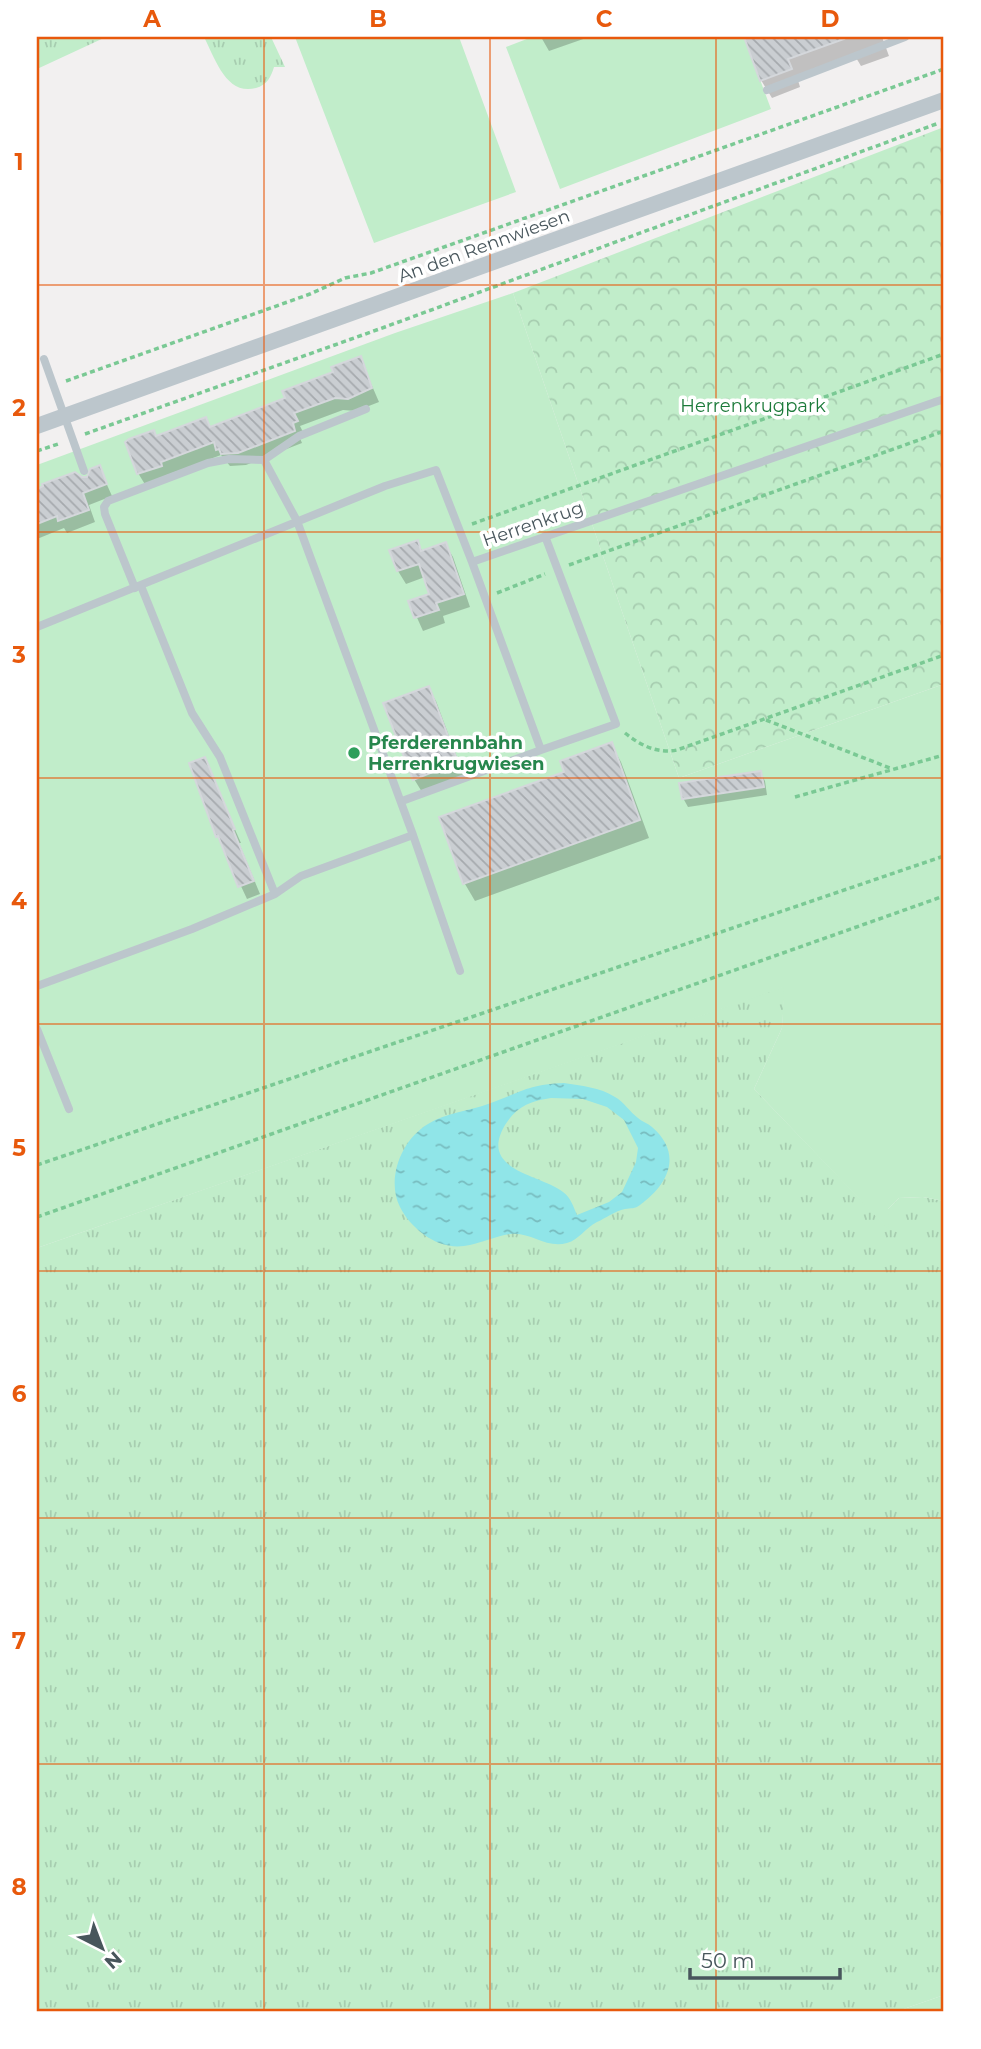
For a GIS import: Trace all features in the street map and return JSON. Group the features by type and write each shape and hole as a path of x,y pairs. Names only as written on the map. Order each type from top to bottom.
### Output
{"street":[{"name":"An den Rennwiesen","path":"37,426 944,100"}],"lane":[{"path":"767,90 890,39 905,37"},
{"path":"44,359 84,471"},
{"name":"Herrenkrug","path":"37,626 385,486 436,470 461,528 472,562 944,398"},
{"path":"275,894 220,757 192,713 104,507 108,501 215,461 236,458 264,460 299,436 366,409"},
{"path":"264,460 297,521 402,801 460,971"},
{"path":"402,801 616,724 545,536"},
{"path":"472,562 541,750"},
{"path":"37,986 137,951 275,894 301,876 413,835"},
{"path":"37,1029 69,1110"}],"path":[{"path":"54,386 310,294 341,279 371,273 944,69"},
{"path":"37,451 385,327 944,121"},
{"path":"461,528 944,354"},
{"path":"485,597 944,431"},
{"path":"616,724 638,742 654,749 669,751 944,655"},
{"path":"765,719 891,769"},
{"path":"795,797 944,755"},
{"path":"37,1166 908,866 944,856"},
{"path":"37,1217 944,896"}],"green space":[{"path":"37,37 106,37 37,69"},
{"path":"204,37 271,37 285,67 274,67 268,80 260,87 246,89 237,86 223,73"},
{"path":"295,37 459,37 516,192 374,243"},
{"path":"532,37 744,37 771,109 560,189 506,47"},
{"name":"Herrenkrugpark","path":"944,127 944,684 679,778 513,293"},
{"name":"Pferderennbahn Herrenkrugwiesen","path":"513,293 679,778 944,684 944,1201 923,1197 899,1198 888,1209 889,1230 754,1089 782,1028 784,987 37,1248 37,465 395,333"},
{"path":"785,986 782,1028 754,1089 888,1228 888,1209 899,1198 923,1197 944,1201 944,1995 895,2012 37,2012 37,1248"},
{"path":"944,1995 944,2012 895,2012"}],"water":[{"path":"564,1083 603,1091 618,1099 662,1137 667,1148 669,1168 665,1178 650,1197 635,1208 614,1213 567,1243 552,1244 517,1234 454,1246 435,1241 418,1230 400,1207 395,1184 399,1161 418,1131 442,1117 533,1087","holes":["551,1098 583,1099 607,1107 624,1120 638,1148 636,1162 622,1192 609,1202 577,1215 563,1192 505,1162 499,1152 499,1140 509,1119 524,1106"]}],"building":[{"path":"744,37 844,39 788,59 792,69 760,81"},
{"path":"361,356 372,388 348,399 335,398 294,413 298,421 293,423 295,431 238,453 221,454 219,449 216,450 214,442 161,462 162,466 137,474 125,442 129,439 154,430 156,436 206,417 210,427 285,398 282,391 333,372 331,367"},
{"path":"100,465 107,484 83,493 89,510 58,521 57,516 37,524 37,489 43,486 42,484 75,472 87,477 90,469"},
{"path":"418,540 421,551 446,542 464,594 436,603 439,610 414,618 408,601 429,594 419,564 397,571 389,550"},
{"path":"429,686 458,762 413,780 383,703"},
{"path":"612,742 640,820 463,884 439,817 564,772 560,761"},
{"path":"205,757 254,881 238,887 189,763"},
{"path":"761,771 764,787 682,799 679,783"}],"place":[{"name":"Pferderennbahn Herrenkrugwiesen","path":"354,753"}]}
